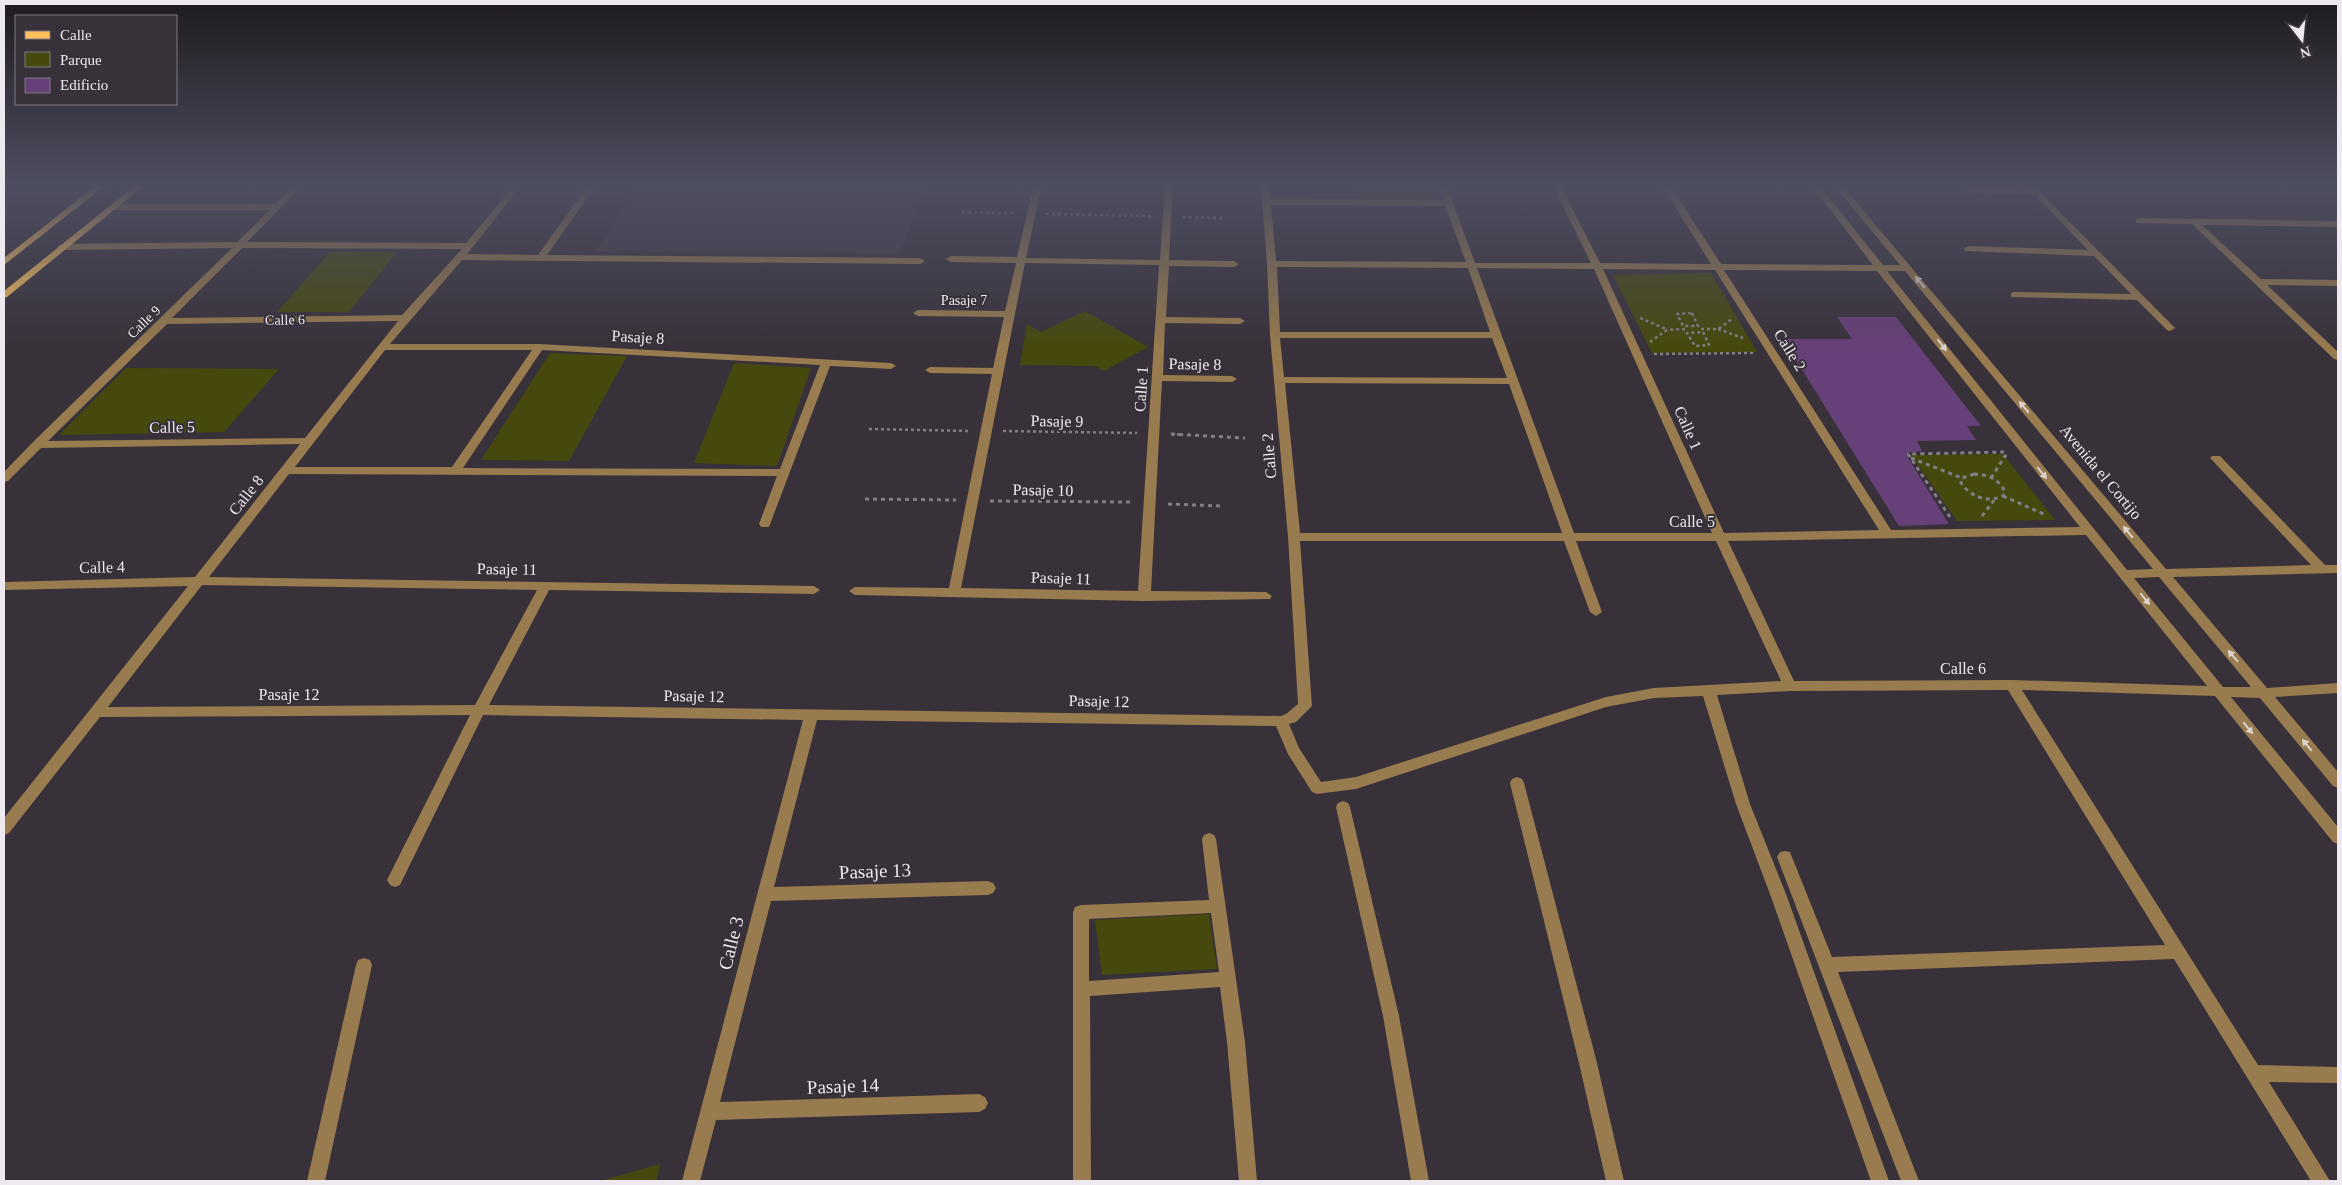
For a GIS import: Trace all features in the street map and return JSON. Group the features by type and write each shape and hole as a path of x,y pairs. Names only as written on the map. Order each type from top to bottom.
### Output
{"main road":[{"path":"4,262 33,239"},
{"path":"4,294 73,239"}],"street":[{"name":"Calle 9","path":"4,478 247,239"},
{"name":"Calle 8","path":"4,829 405,318 474,239"},
{"path":"542,256 554,239"},
{"path":"954,592 1025,239"},
{"name":"Calle 1","path":"1144,597 1165,239"},
{"name":"Calle 2","path":"1270,239 1275,335 1294,537 1304,706 1286,719"},
{"path":"1462,239 1596,612"},
{"name":"Calle 1","path":"1584,239 1790,686"},
{"name":"Calle 2","path":"1701,239 1887,533"},
{"path":"1858,239 2078,518 2338,838"},
{"name":"Avenida el Cortijo","path":"1884,239 2338,782"},
{"path":"2084,239 2170,328"},
{"path":"2212,239 2338,357"},
{"path":"62,248 241,245 468,246"},
{"path":"1969,249 2096,252"},
{"path":"460,257 542,256 920,260"},
{"path":"951,258 1234,264"},
{"path":"1272,264 1598,268 1719,266 1908,268"},
{"path":"2257,282 2338,284"},
{"path":"2014,296 2140,297"},
{"name":"Pasaje 7","path":"918,313 1009,314"},
{"name":"Calle 6","path":"164,321 405,318"},
{"path":"1161,320 1240,321"},
{"path":"1275,335 1497,336"},
{"name":"Pasaje 8","path":"383,346 539,347 891,366"},
{"path":"455,471 539,347"},
{"path":"765,524 826,362"},
{"path":"930,370 998,371"},
{"name":"Pasaje 8","path":"1158,378 1232,379"},
{"path":"1280,380 1513,381"},
{"name":"Calle 5","path":"36,445 309,441"},
{"path":"2216,458 2322,569"},
{"path":"286,470 784,473"},
{"name":"Calle 5","path":"1294,537 1720,537 2089,531"},
{"path":"2125,574 2338,569"},
{"name":"Calle 4","path":"4,586 200,581"},
{"name":"Pasaje 11","path":"200,581 814,590"},
{"path":"395,880 480,710 545,586"},
{"name":"Pasaje 11","path":"855,591 1144,597 1266,596"},
{"path":"2012,685 2321,1181"},
{"name":"Calle 6","path":"1286,719 1293,750 1317,788 1356,783 1606,702 1654,693 1790,686 2012,685 2218,690 2265,693 2338,688"},
{"path":"1708,689 1743,804 1778,894 1880,1181"},
{"name":"Pasaje 12","path":"96,712 480,710 1286,719"},
{"name":"Calle 3","path":"691,1181 811,715"},
{"path":"1517,783 1588,1063 1615,1181"},
{"path":"1343,808 1391,1016 1420,1181"},
{"path":"1208,839 1236,1042 1248,1181"},
{"path":"1785,856 1910,1181"},
{"name":"Pasaje 13","path":"764,894 988,888"},
{"path":"1082,1181 1081,912 1218,906"},
{"path":"1826,965 2180,952"},
{"path":"316,1181 364,965"},
{"path":"1081,989 1228,979"},
{"path":"2255,1073 2338,1075"},
{"name":"Pasaje 14","path":"709,1111 979,1103"}],"path":[{"path":"1692,313 1702,331 1709,345 1695,346 1677,314 1692,313"},
{"path":"1685,329 1702,331 1718,329 1737,316 1749,316"},
{"path":"1636,317 1667,330 1698,326"},
{"path":"1649,342 1667,330"},
{"path":"1637,354 1771,352"},
{"name":"Pasaje 9","path":"869,429 1154,433 1245,438"},
{"path":"1961,533 1908,454 2027,454"},
{"path":"1991,478 2005,456 2027,454"},
{"path":"1911,458 1962,478 1974,474 1991,478 2004,488 2003,496"},
{"path":"1962,478 1961,482 1964,488 1978,497 1995,499 2003,496 2053,518 2078,518"},
{"name":"Pasaje 10","path":"865,499 1150,503 1222,506"}],"shaded area":[{"path":"604,239 905,239 900,253 596,251"}],"green space":[{"path":"330,252 397,252 349,312 277,312"},
{"path":"1711,273 1757,352 1652,353 1613,275"},
{"path":"1085,311 1148,347 1104,371 1095,366 1020,365 1027,324 1041,332"},
{"path":"550,353 627,356 569,461 481,460"},
{"path":"734,363 811,368 777,466 694,463"},
{"path":"126,368 279,369 224,432 59,435"},
{"path":"2003,454 2055,520 1957,521 1911,455"},
{"path":"1209,914 1217,969 1102,975 1095,920"},
{"path":"660,1164 656,1181 600,1181"}],"building":[{"path":"1837,317 1896,317 1981,426 1967,426 1976,440 1917,441 1922,451 1905,453 1949,524 1899,526 1783,339 1852,339"}]}
